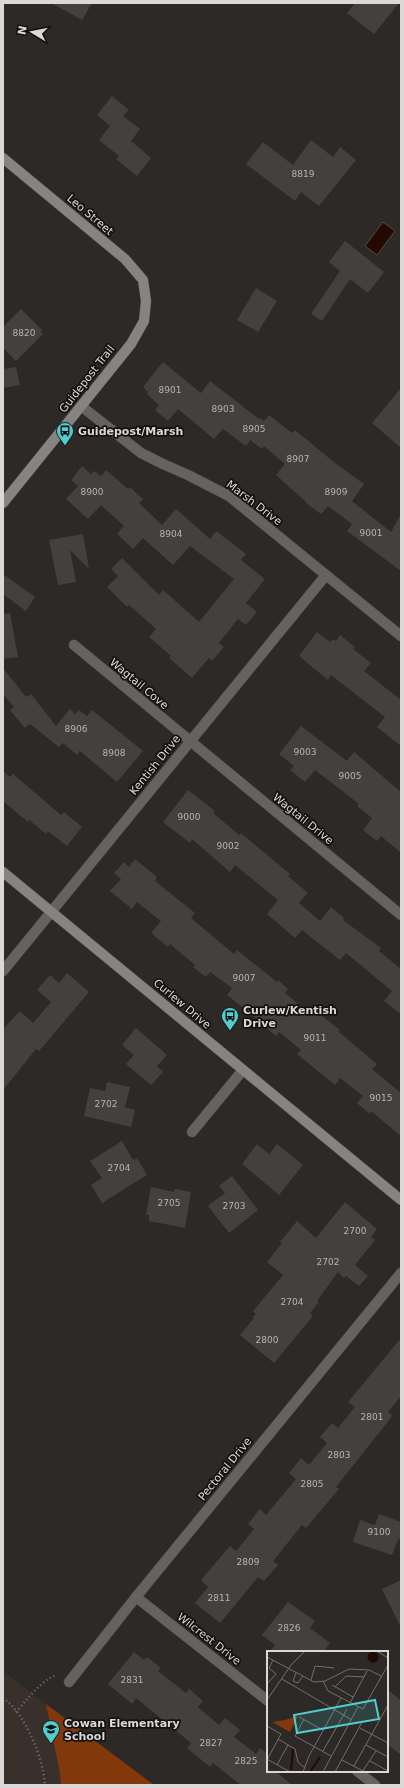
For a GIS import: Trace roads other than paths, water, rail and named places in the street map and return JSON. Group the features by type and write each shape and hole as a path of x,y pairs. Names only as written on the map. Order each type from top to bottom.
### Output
{"street":[{"name":"Leo Street","path":"3,158 125,259 143,280 146,301"},
{"name":"Guidepost Trail","path":"3,503 131,344 144,321 146,301"},
{"name":"Marsh Drive","path":"81,406 141,452 188,474 229,496 401,636"},
{"name":"Kentish Drive","path":"3,971 326,575"},
{"name":"Wagtail Cove","path":"74,645 190,742"},
{"name":"Wagtail Drive","path":"190,742 401,915"},
{"name":"Curlew Drive","path":"3,872 401,1200"},
{"path":"192,1132 243,1070"},
{"name":"Pectoral Drive","path":"69,1682 136,1597 401,1273"},
{"name":"Wilcrest Drive","path":"136,1597 267,1700"},
{"path":"358,1772 375,1785"}],"place":[{"name":"Guidepost/Marsh","path":"65,446"},
{"name":"Curlew/Kentish Drive","path":"230,1031"},
{"name":"Cowan Elementary School","path":"51,1744"}]}
